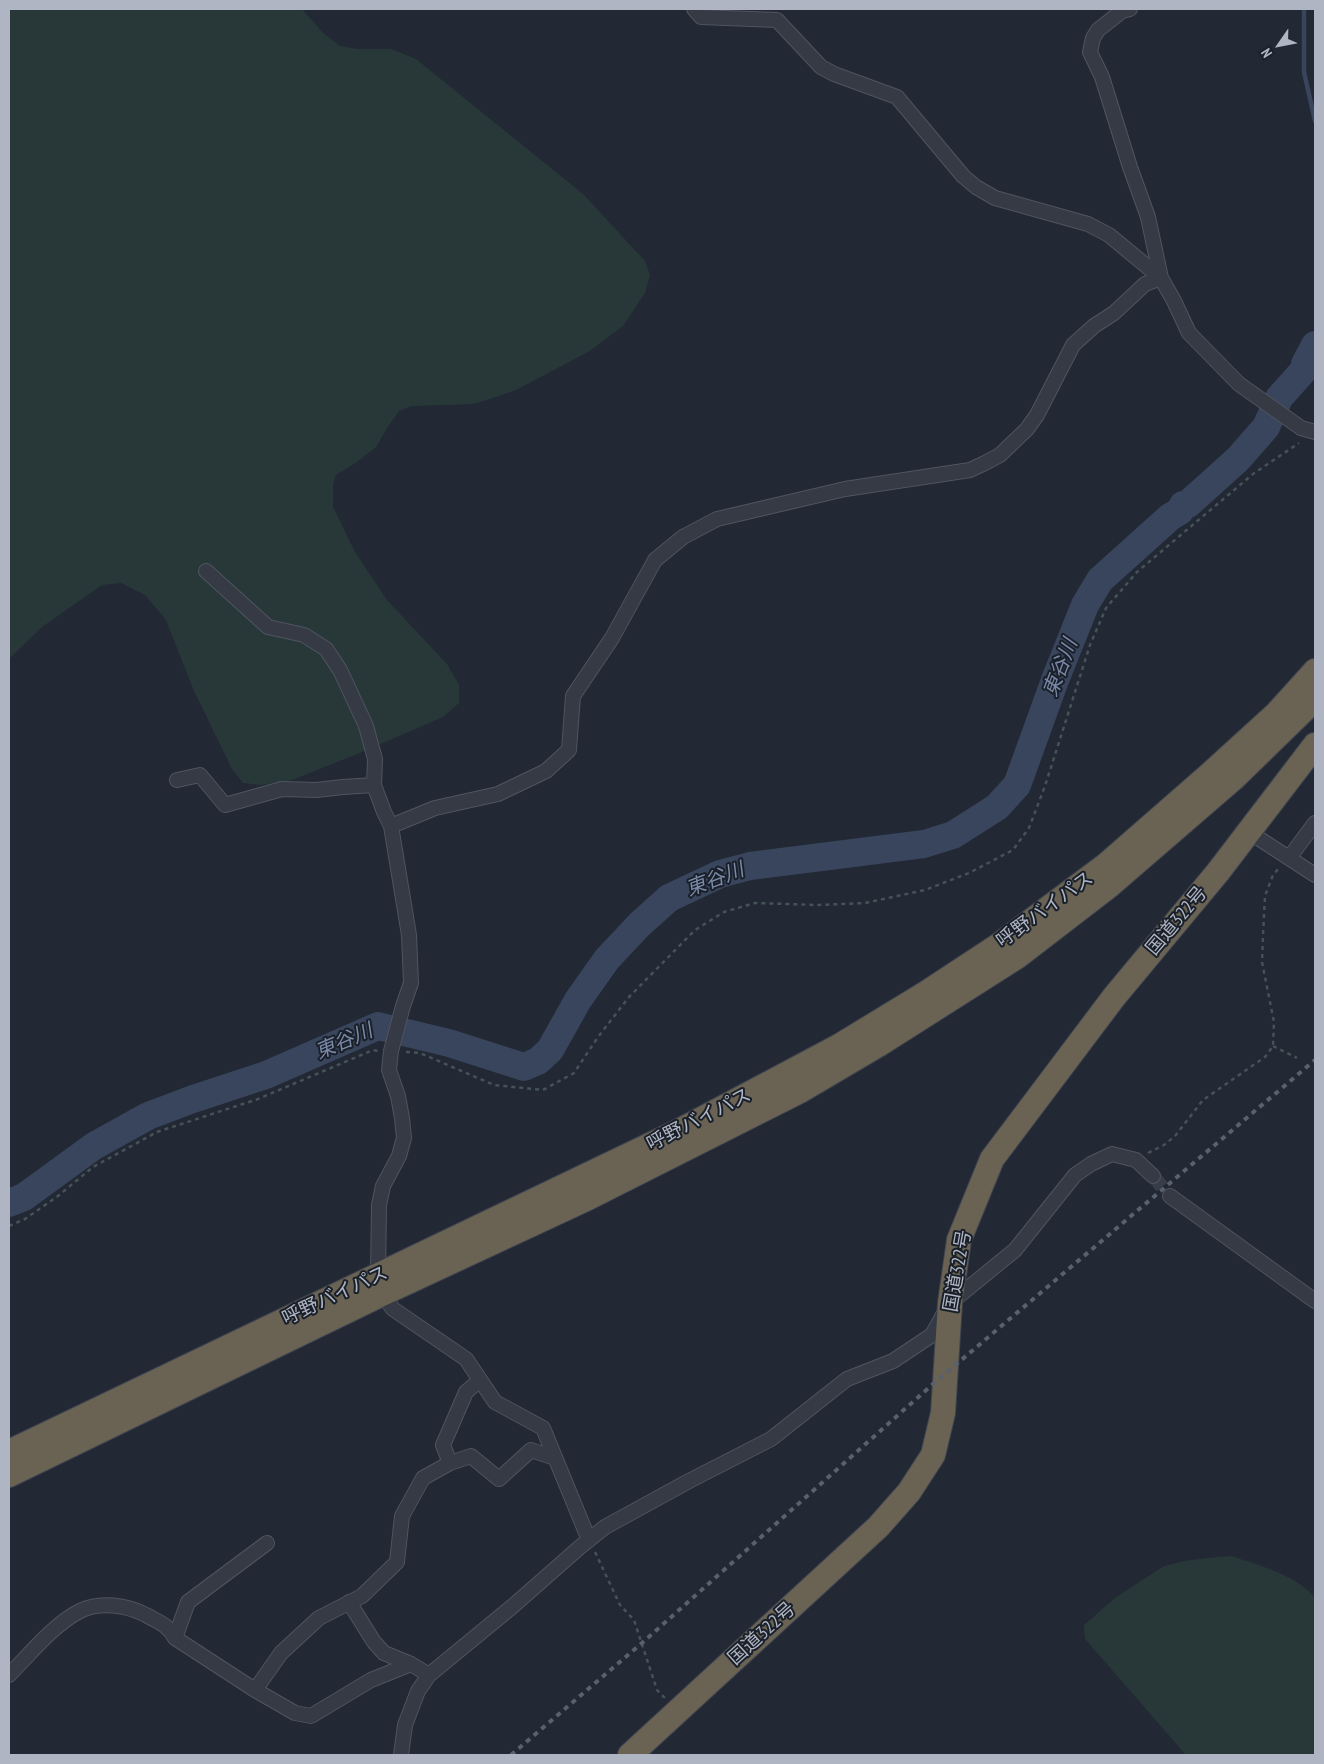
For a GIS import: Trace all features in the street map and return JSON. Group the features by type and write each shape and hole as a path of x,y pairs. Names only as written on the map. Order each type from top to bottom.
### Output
{"highway":[{"name":"呼野バイパス","path":"9,1475 679,1131 839,1046 999,945 1106,865 1277,713 1315,671"},
{"name":"呼野バイパス","path":"9,1452 380,1285 588,1198 800,1090 878,1045 1018,956 1147,855 1234,778 1315,699"},
{"name":"国道322号","path":"630,1755 878,1527 909,1492 933,1455 943,1413 950,1303 959,1240 992,1159 1114,997 1249,832 1315,745"}],"street":[{"path":"694,9 701,17 777,20 821,67 834,74 897,97 963,176 976,187 995,198 1088,224 1109,235 1161,278"},
{"path":"1125,10 1098,30 1093,38 1090,52 1102,77 1148,217 1161,278 1189,333 1239,384 1301,428 1315,432"},
{"path":"392,826 434,808 498,794 546,771 569,750 572,696 612,638 654,560 683,537 717,519 845,489 970,470 985,463 1000,454 1027,429 1037,415 1073,345 1094,326 1114,314 1145,284 1161,278"},
{"path":"206,570 268,627 304,635 326,649 340,670 366,726 375,759 374,785 384,812 392,826 409,936 411,983 391,1051 389,1070 398,1096 404,1138 399,1156 383,1186 379,1206 380,1285 393,1309 466,1359 495,1402 543,1428 589,1540"},
{"path":"177,780 200,775 225,805 282,789 316,790 374,785"},
{"path":"1289,858 1315,823"},
{"path":"1249,832 1315,876"},
{"path":"400,1755 405,1725 418,1691 429,1675 589,1540 605,1528 689,1481 772,1440 846,1379 893,1360 932,1335 950,1303 1015,1250 1075,1175 1092,1164 1112,1154 1136,1160 1153,1176"},
{"path":"1170,1196 1315,1301"},
{"path":"450,1463 443,1446 466,1392 480,1380"},
{"path":"255,1690 281,1653 319,1618 362,1596 397,1562 402,1516 423,1478 450,1463 471,1456 499,1479 531,1450 555,1458"},
{"path":"175,1638 188,1602 267,1543"},
{"path":"349,1602 374,1642 384,1653 411,1664 429,1675"},
{"path":"9,1675 58,1627 80,1611 102,1605 134,1609 169,1628 175,1638 255,1690 295,1713 311,1716 371,1680 411,1664"}],"path":[{"path":"9,1226 25,1219 58,1196 93,1167 157,1132 258,1099 373,1050 420,1053 494,1085 543,1090 574,1073 629,996 695,930 724,912 755,903 865,904 924,890 968,873 1013,850 1029,828 1046,786 1090,645 1106,608 1137,572 1253,474 1300,443"},
{"path":"1136,1160 1164,1145 1175,1136 1203,1100 1265,1057 1273,1046 1274,1022 1262,962 1265,896 1273,875 1289,858"},
{"path":"1273,1046 1296,1058"},
{"path":"589,1540 620,1605 634,1620 657,1690 678,1711"}],"shaded area":[{"path":"9,9 302,9 324,34 340,46 357,49 391,49 416,59 583,194 645,261 650,275 645,293 623,326 588,352 516,390 474,404 412,406 399,411 376,447 336,475 333,484 333,507 355,552 387,600 447,664 459,685 459,703 443,717 292,780 261,785 243,783 232,769 194,691 166,620 145,595 121,583 102,585 42,627 9,659"},
{"path":"1231,1556 1288,1577 1308,1590 1315,1598 1315,1755 1186,1755 1085,1639 1084,1625 1115,1598 1164,1566 1190,1560"}],"waterway":[{"path":"1304,9 1304,72 1315,121"},
{"name":"東谷川","path":"9,1203 24,1197 94,1146 148,1116 266,1075 378,1026 449,1043 524,1067 538,1061 550,1050 578,1000 607,959 640,924 669,898 720,874 750,866 924,844 953,835 997,807 1017,785 1055,680 1085,605 1100,580 1170,517 1180,511 1183,505 1188,504 1238,459 1266,427 1279,398 1304,370 1305,364 1315,345"}],"tunnel":[{"path":"1153,1176 1170,1196"}],"railway":[{"path":"511,1755 642,1643 933,1384 1315,1060"}]}
